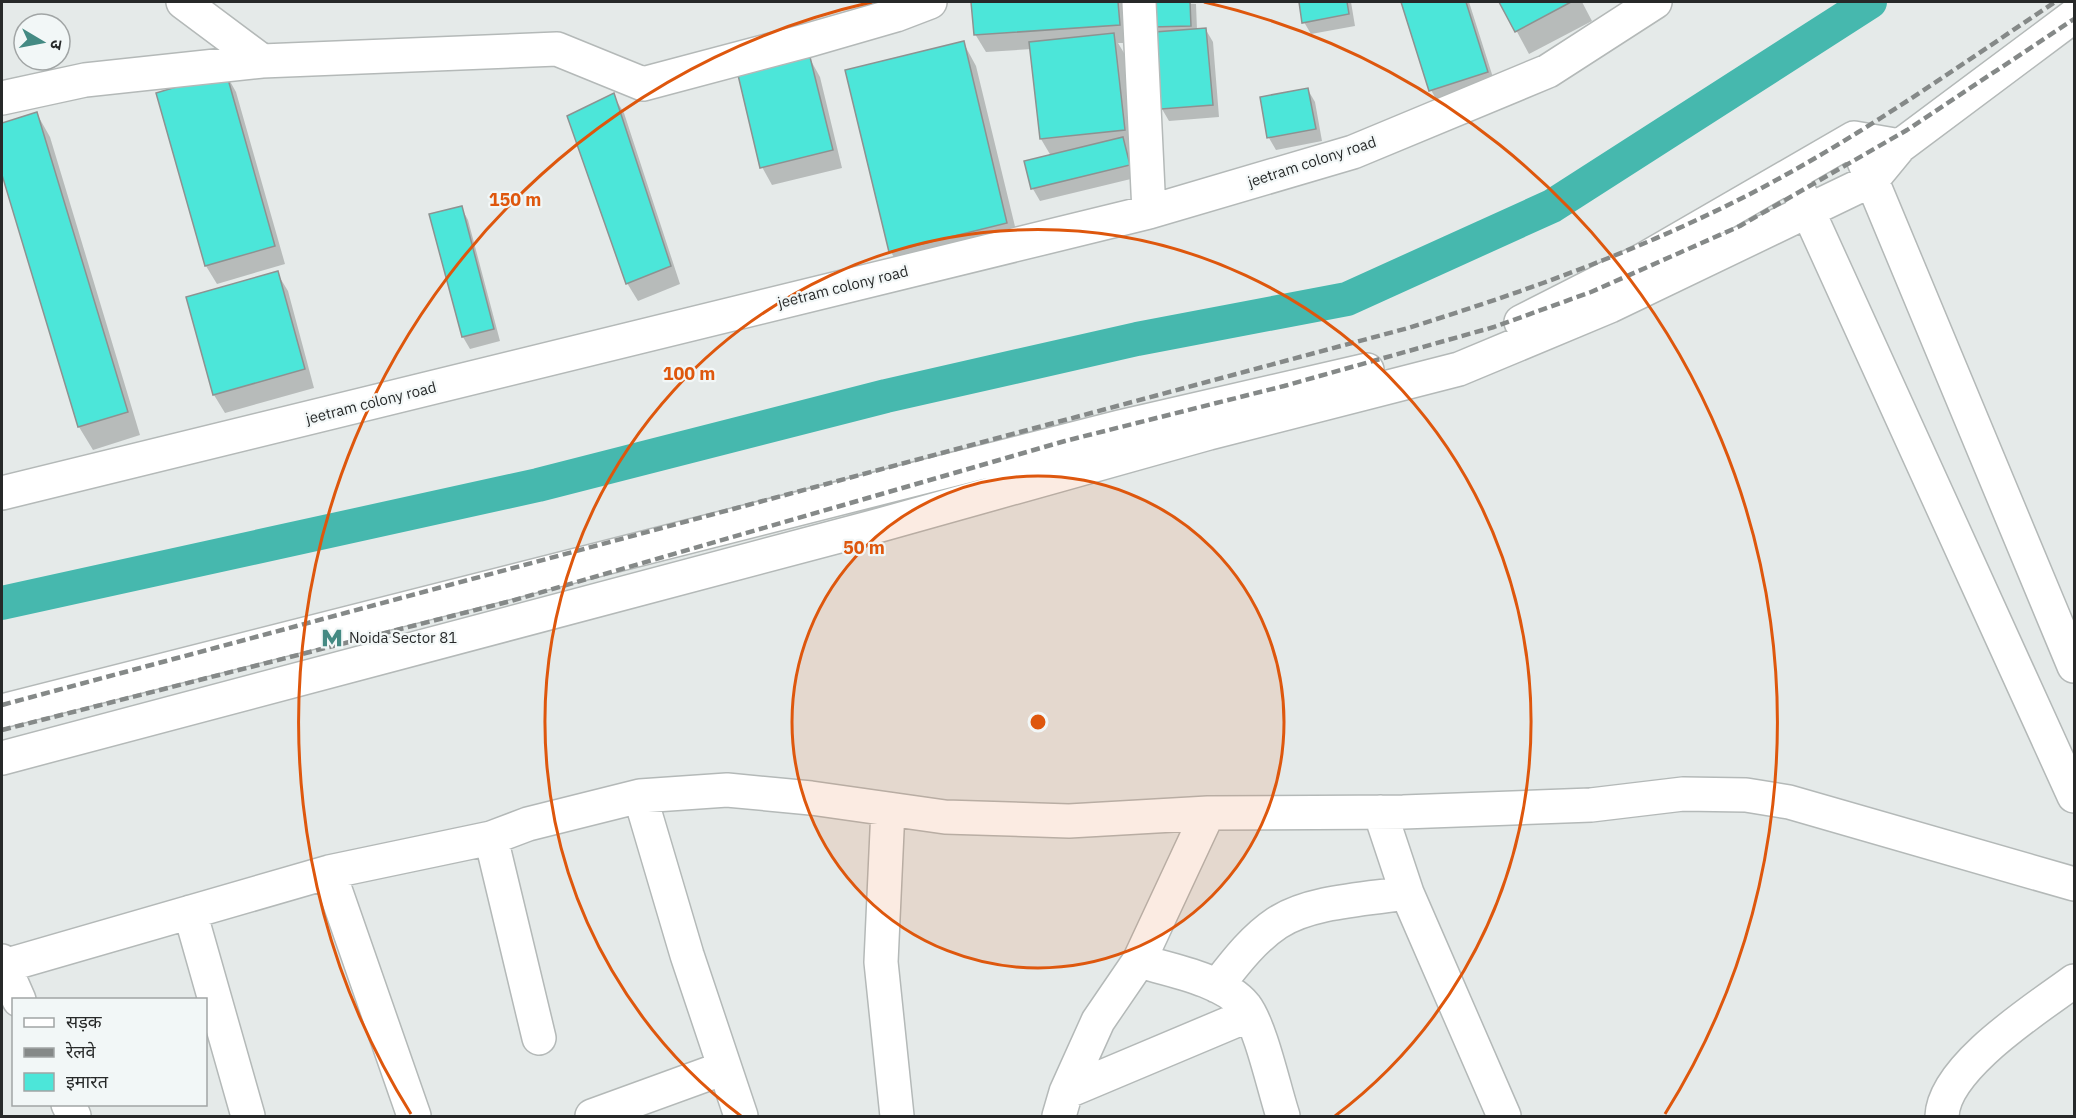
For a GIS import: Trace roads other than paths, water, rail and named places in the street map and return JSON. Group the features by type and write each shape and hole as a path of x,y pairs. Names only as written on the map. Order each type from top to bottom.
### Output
{"street":[{"path":"183,2 262,61"},
{"path":"2,98 85,80 262,61 557,49 643,84 809,40 896,15 930,2"},
{"path":"1139,2 1149,212"},
{"name":"jeetram colony road","path":"2,493 1149,212 1353,152 1548,71 1655,2"},
{"path":"2,758 873,527 1209,433 1459,369 1610,306 1872,180 1900,146 2074,16"},
{"path":"2,711 1120,427 1478,344 1643,260 1854,138 1900,146"},
{"path":"1854,138 2074,666"},
{"path":"1791,174 2074,796"},
{"path":"19,998 3,964 329,872 491,838 528,824 640,796 727,790 945,817 1069,821 1208,813 1380,812 1591,805 1683,794 1746,795 1789,802 2074,884"},
{"path":"640,796 687,955 741,1116"},
{"path":"888,809 880,962 897,1116"},
{"path":"1380,812 1407,893 1504,1116"},
{"path":"1062,1104 1098,1021 1139,961 1208,813"},
{"path":"491,838 539,1038"},
{"path":"329,872 414,1116"},
{"path":"1217,986 1247,948 1278,922 1312,908 1407,893"},
{"path":"190,912 248,1116"},
{"path":"1139,961 1217,986 1245,1006 1283,1116"},
{"path":"1942,1116 1942,1102 1955,1079 2006,1032 2074,981"},
{"path":"1062,1104 1249,1015"},
{"path":"592,1116 724,1068"}],"waterway":[{"path":"2,603 538,485 886,396 1137,339 1347,299 1552,206 1870,2"}],"railway":[{"path":"2,705 1408,328 1488,302 1645,243 1766,186 1892,111 2055,2"},
{"path":"2,730 511,601 1065,441 1284,386 1494,327 1591,292 1740,226 1907,130 2074,19"}],"place":[{"name":"Noida Sector 81","path":"332,638"}]}
